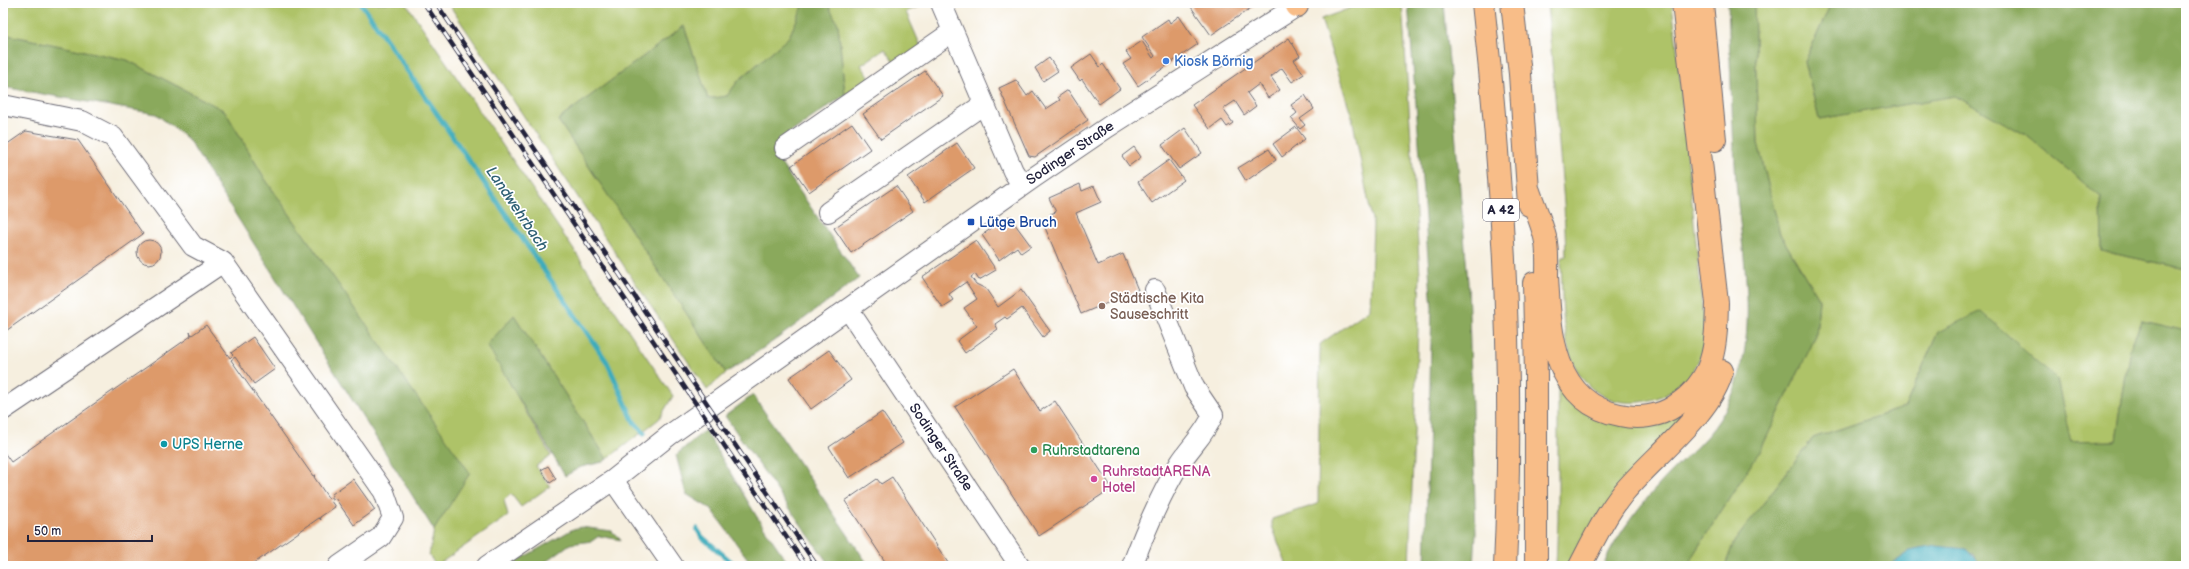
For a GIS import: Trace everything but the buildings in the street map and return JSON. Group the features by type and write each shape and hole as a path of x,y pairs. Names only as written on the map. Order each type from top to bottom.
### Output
{"highway":[{"name":"A 42","path":"1483,3 1499,172 1506,303 1508,482 1505,566"},
{"name":"A 42","path":"1512,3 1529,191 1536,374 1536,566"},
{"path":"1529,191 1546,238 1553,333 1560,363 1571,387 1588,404 1608,413 1630,417 1652,416 1674,408 1694,393 1707,374 1716,344 1717,303 1683,3"},
{"path":"1580,566 1599,530 1624,492 1707,403 1721,375 1726,347 1727,318 1715,190 1716,151 1702,3"}],"street":[{"path":"941,3 952,32 1013,171 1022,185"},
{"name":"Sodinger Straße","path":"487,566 613,480 671,434 1022,185 1297,4"},
{"path":"785,148 952,32"},
{"path":"3,104 82,121 113,137 193,246 224,262 384,492 393,518 381,537 339,566"},
{"path":"828,212 984,104"},
{"path":"3,410 224,262"},
{"path":"1132,566 1144,535 1180,463 1208,428 1213,415 1194,387 1155,290"},
{"name":"Sodinger Straße","path":"848,309 1020,566"},
{"path":"613,480 673,566"}],"green space":[{"path":"3,3 406,3 673,396 659,419 607,459 514,315 488,345 551,456 536,466 550,486 521,507 511,494 504,500 508,516 436,566 429,555 434,530 469,473 265,179 225,111 127,60 3,34"},
{"path":"448,3 810,3 804,4 789,37 738,81 727,96 708,99 684,26 558,120 726,373 707,390"},
{"path":"827,3 927,3 906,12 922,49 897,66 885,49 861,65 870,78 845,95 838,24"},
{"path":"827,3 838,24 845,95 777,142 780,147 773,152 859,278 778,338 726,373 558,120 684,26 708,99 727,96 738,81 789,37 804,4"},
{"path":"1364,3 1402,3 1420,275 1409,566 1287,566 1272,526 1272,519 1318,504 1320,344 1370,309 1373,225 1352,117 1321,19"},
{"path":"1408,3 1444,3 1468,282 1476,533 1474,566 1425,566 1432,308"},
{"path":"1547,3 1672,3 1704,326 1704,342 1695,367 1683,382 1666,394 1648,401 1628,402 1609,398 1592,388 1578,372 1568,345 1562,302 1561,258 1566,256 1564,203"},
{"path":"1728,3 1754,3 1758,143 1780,234 1819,300 1816,336 1761,449 1693,555 1690,566 1603,566 1616,540 1642,504 1671,472 1701,443 1720,419 1737,383 1744,355 1747,326 1747,297 1736,181"},
{"path":"1754,3 1831,3 1805,62 1819,119 1955,95 2026,135 2101,197 2102,251 2186,269 2186,331 2142,321 2130,348 2116,441 2070,442 2057,380 1938,332 1905,407 1813,438 1734,542 1725,566 1690,566 1693,555 1761,449 1816,336 1819,300 1780,234 1758,143"},
{"path":"1831,3 2186,3 2186,269 2102,251 2101,197 2026,135 1955,96 1819,119 1805,62"},
{"path":"3,34 127,60 225,111 265,179 470,473 434,530 188,139 156,114 3,87"},
{"path":"1981,311 2057,380 2071,442 2116,441 2130,348 2142,321 2186,331 2186,566 1978,566 1973,554 1910,551 1888,566 1725,566 1734,542 1813,438 1905,407 1938,332"},
{"path":"514,315 607,459 603,462 581,467 565,476 487,345"},
{"path":"1558,378 1601,416 1693,402 1574,566 1556,566 1558,519"},
{"path":"753,395 869,566 830,566 725,416"},
{"path":"705,430 757,517 790,566 748,566 750,562 711,509 686,494 676,455"},
{"path":"581,527 612,531 621,540 599,536 592,541 570,544 540,566 508,566 573,529"}],"water":[{"path":"1936,546 1966,549 1977,561 1978,566 1888,566 1910,551"}],"waterway":[{"name":"Landwehrbach","path":"361,3 607,362 634,422 644,433"},
{"name":"Landwehrbach","path":"697,529 702,537 736,566"}],"railway":[{"path":"424,3 806,566"},
{"path":"436,3 817,566"}],"place":[{"name":"Kiosk Börnig","path":"1166,61"},
{"name":"Lütge Bruch","path":"971,222"},
{"name":"Städtische Kita Sauseschritt","path":"1102,306"},
{"name":"UPS Herne","path":"164,444"},
{"name":"Ruhrstadtarena","path":"1034,450"},
{"name":"RuhrstadtARENA Hotel","path":"1094,479"}]}
